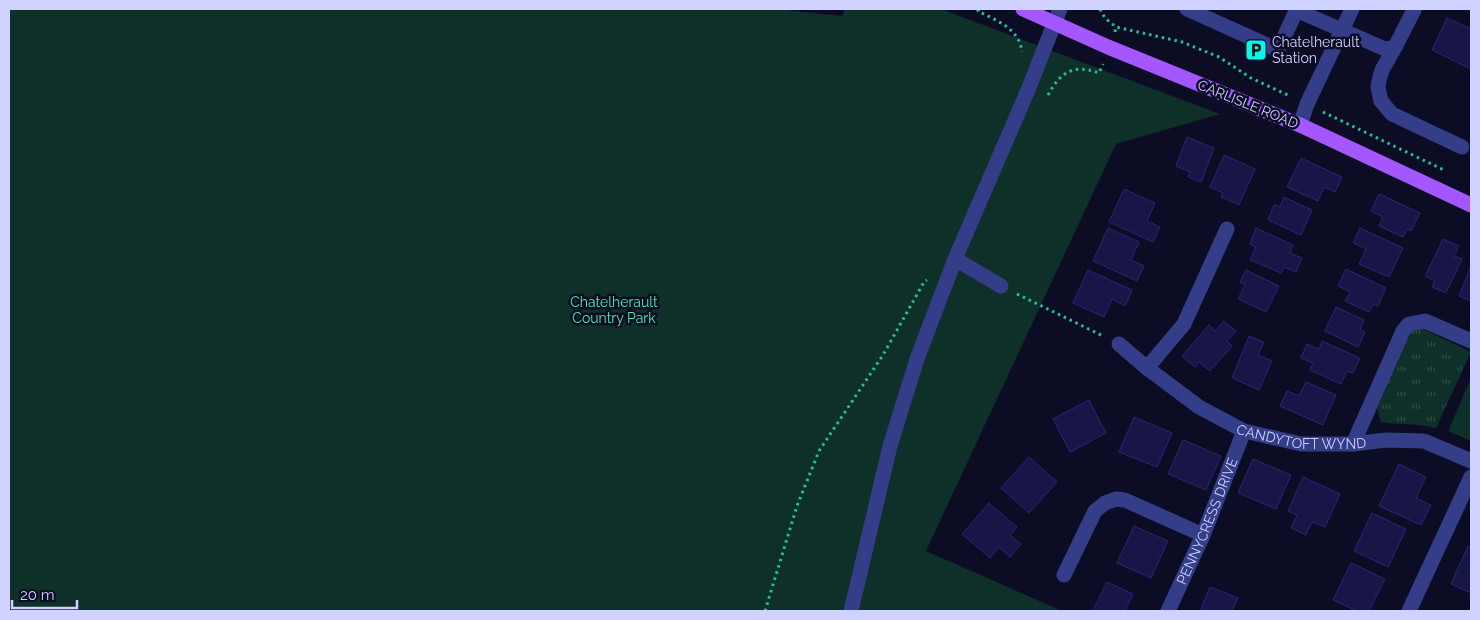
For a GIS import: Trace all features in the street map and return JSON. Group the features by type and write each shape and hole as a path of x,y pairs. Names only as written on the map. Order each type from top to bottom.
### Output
{"main road":[{"name":"CARLISLE ROAD","path":"1023,9 1108,47 1300,124 1471,205"}],"street":[{"path":"851,611 890,446 917,359 955,259 1032,80 1060,9"},
{"path":"1187,9 1278,50 1296,9 1377,47 1385,49 1395,47"},
{"path":"1300,124 1307,104 1352,9"},
{"path":"1414,10 1382,70 1378,87 1381,101 1392,114 1462,147"},
{"path":"1148,368 1184,324 1227,229"},
{"path":"955,259 1001,286"},
{"path":"1353,444 1403,331 1409,324 1424,320 1471,341"},
{"name":"CANDYTOFT WYND","path":"1120,344 1148,368 1200,407 1244,431 1301,444 1353,444 1386,440 1424,441 1471,461"},
{"name":"PENNYCRESS DRIVE","path":"1168,611 1203,535 1244,431"},
{"path":"1409,611 1471,477"},
{"path":"1064,575 1096,511 1105,503 1116,499 1124,500 1203,535"}],"path":[{"path":"979,9 978,11 1008,27 1016,34 1021,43 1021,58"},
{"path":"1100,9 1105,18 1116,27 1190,45 1220,57 1251,78 1454,174"},
{"path":"1047,97 1061,77 1072,69 1086,68 1099,73 1116,27"},
{"path":"1032,80 1051,89"},
{"path":"766,611 797,506 819,452 883,355 924,282 955,259"},
{"path":"1001,286 1120,344"}],"green space":[{"name":"Chatelherault Country Park","path":"9,9 776,9 842,16 845,9 941,9 1220,114 1116,144 926,551 1062,611 9,611"},
{"path":"1415,329 1423,329 1471,352 1436,428 1381,422 1377,409 1408,337"},
{"path":"1471,378 1471,441 1448,431"}],"building":[{"path":"1447,18 1471,29 1471,69 1432,50"},
{"path":"1187,137 1214,148 1201,182 1188,177 1190,172 1176,166"},
{"path":"1224,155 1255,169 1239,205 1221,197 1223,193 1210,187"},
{"path":"1301,158 1342,177 1335,192 1324,187 1318,201 1287,187"},
{"path":"1124,189 1155,203 1147,221 1160,227 1153,242 1109,222"},
{"path":"1379,194 1420,213 1411,231 1407,229 1403,237 1379,226 1383,217 1371,211"},
{"path":"1284,197 1312,210 1301,235 1268,220 1274,205 1280,207"},
{"path":"1108,228 1139,242 1131,260 1144,266 1137,281 1093,261"},
{"path":"1256,228 1293,245 1290,253 1302,258 1296,272 1284,267 1281,273 1250,260 1256,247 1250,244"},
{"path":"1360,228 1403,248 1389,277 1359,264 1366,249 1353,243"},
{"path":"1443,239 1459,246 1454,256 1462,259 1446,293 1432,287 1435,281 1425,276"},
{"path":"1471,266 1471,301 1459,296"},
{"path":"1346,269 1386,288 1378,306 1374,304 1369,312 1345,301 1350,292 1338,286"},
{"path":"1088,270 1132,290 1125,306 1112,299 1104,317 1073,303"},
{"path":"1246,270 1279,286 1266,312 1238,299 1245,285 1240,282"},
{"path":"1336,307 1364,320 1360,329 1365,332 1358,347 1325,331"},
{"path":"1224,321 1236,331 1227,341 1232,346 1210,371 1199,362 1195,367 1182,356 1209,325 1215,331"},
{"path":"1249,336 1264,342 1258,355 1272,361 1259,390 1232,378"},
{"path":"1322,341 1360,358 1353,373 1347,371 1341,384 1310,370 1313,363 1301,358 1307,344 1319,349"},
{"path":"1306,382 1336,395 1323,425 1280,406 1287,391 1299,396"},
{"path":"1089,400 1106,433 1070,452 1053,419"},
{"path":"1134,417 1172,433 1157,467 1119,452"},
{"path":"1183,440 1221,456 1206,490 1168,474"},
{"path":"1029,457 1057,482 1029,513 1001,488"},
{"path":"1253,459 1291,475 1276,509 1238,493"},
{"path":"1399,464 1426,477 1416,498 1431,505 1421,525 1379,506"},
{"path":"1303,477 1340,494 1325,527 1312,522 1306,535 1291,528 1297,515 1288,511"},
{"path":"989,503 1017,527 1010,535 1021,544 1010,557 999,547 990,558 962,534"},
{"path":"1372,513 1406,529 1388,567 1354,551"},
{"path":"1134,526 1168,541 1151,578 1117,563"},
{"path":"1468,546 1471,548 1471,593 1451,584"},
{"path":"1351,563 1385,579 1369,611 1357,611 1333,600"},
{"path":"1107,582 1133,594 1125,611 1093,611"},
{"path":"1210,587 1238,598 1232,611 1200,611"}],"place":[{"name":"Chatelherault Station","path":"1256,50"}]}
